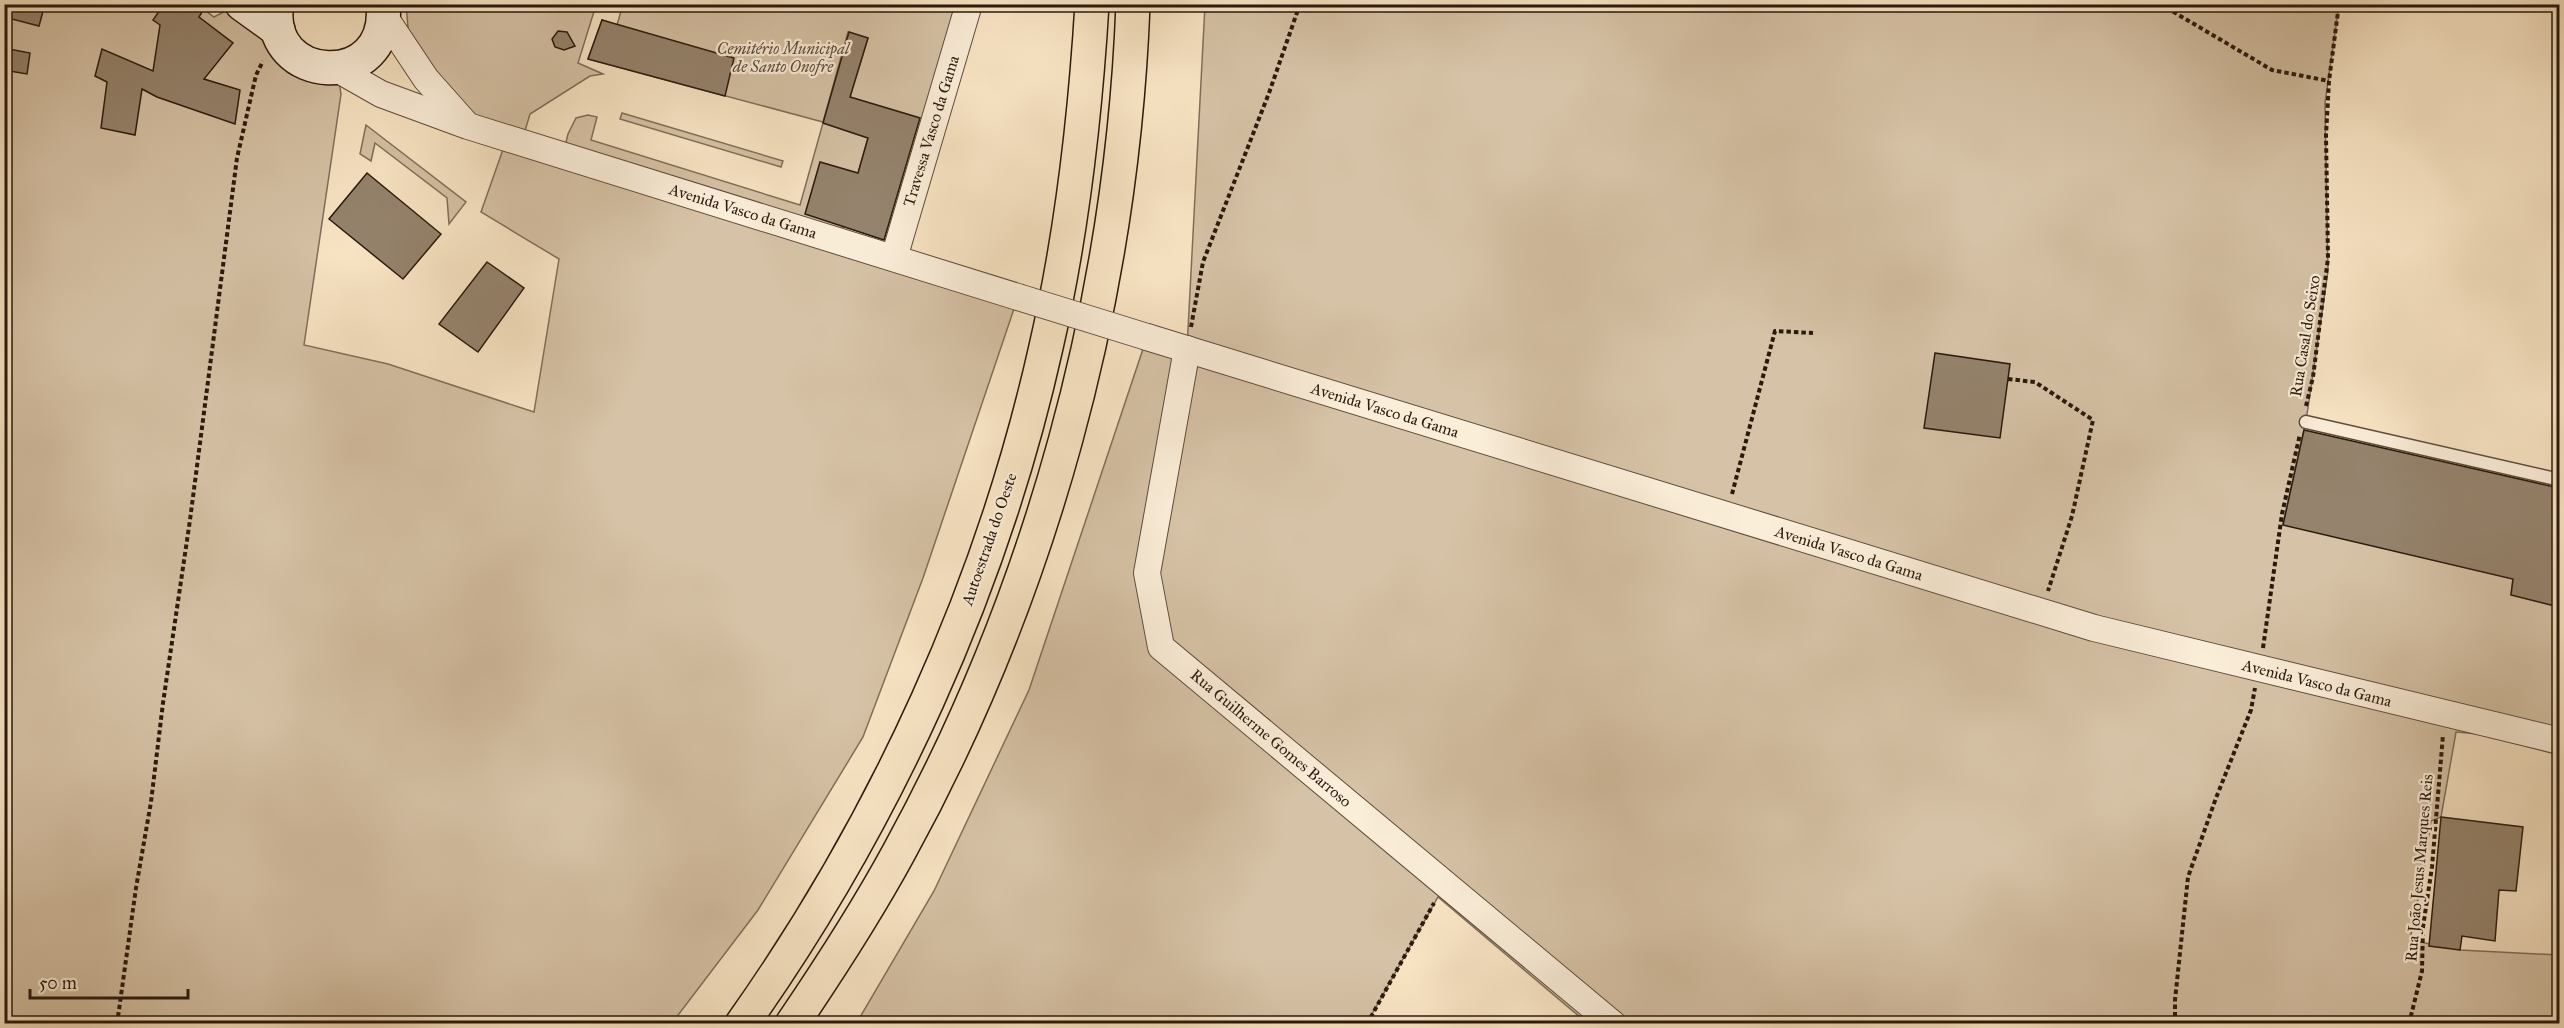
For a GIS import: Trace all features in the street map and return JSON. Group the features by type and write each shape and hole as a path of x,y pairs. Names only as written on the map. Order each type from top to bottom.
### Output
{"highway":[{"name":"Autoestrada do Oeste","path":"742,1023 813,916 864,828 904,749 974,588 1004,503 1046,347 1063,263 1087,89 1092,4"},
{"path":"792,1023 830,968 899,852 938,776 1004,624 1039,528 1068,433 1099,295 1124,133 1133,4"}],"main road":[{"path":"242,4 278,17 287,47 300,60 324,69 351,65 365,57 375,45 382,31 384,10"}],"street":[{"name":"Travessa Vasco da Gama","path":"894,258 969,4"},
{"path":"384,10 426,79 468,126"},
{"name":"Avenida Vasco da Gama","path":"336,69 381,94 468,126 2041,612 2094,628 2559,741"},
{"name":"Rua Guilherme Gomes Barroso","path":"1187,349 1147,573 1161,647 1613,1023"}],"lane":[{"path":"2304,421 2559,480"}],"path":[{"path":"1187,349 1203,262 1269,93 1300,4"},
{"path":"2160,4 2272,70 2329,81"},
{"name":"Rua Casal do Seixo","path":"2175,1023 2175,1000 2188,877 2251,710 2259,669 2272,570 2313,377 2328,258 2326,135 2329,81 2339,4"},
{"path":"117,1023 151,802 237,159 256,75 278,17"},
{"path":"1726,515 1774,331 1813,333"},
{"path":"2008,379 2035,382 2093,420 2072,516 2041,612"},
{"name":"Rua João Jesus Marques Reis","path":"2409,1023 2422,971 2423,927 2432,867 2445,714"},
{"path":"1367,1023 1445,884"}],"green space":[{"name":"Cemitério Municipal de Santo Onofre","path":"623,4 969,5 934,122 850,97 868,38 848,32 823,122 588,59 602,20 617,25"},
{"path":"5,5 198,5 214,17 237,5 337,69 341,94 304,345 388,364 534,412 559,259 481,212 507,138 468,126 391,24 408,27 406,5 596,5 578,63 603,74 590,76 530,114 522,141 563,154 568,134 576,118 588,115 597,117 591,140 800,205 823,123 868,138 839,241 1018,297 923,578 863,737 758,910 672,1023 5,1024"},
{"path":"1205,5 2339,5 2325,103 2328,271 2306,421 2283,524 2513,579 2511,595 2559,607 2559,755 2479,734 2456,732 2441,817 2431,821 2410,940 2460,950 2559,955 2559,1023 1587,1023 1438,897 1367,1023 856,1024 934,891 1029,690 1147,337 1187,349"},
{"path":"622,113 783,161 781,167 620,119"},
{"path":"366,125 466,202 449,224 447,198 375,143 371,161 360,154"}],"building":[{"path":"4,4 45,4 39,26 4,17"},
{"path":"164,4 191,4 202,12 199,17 233,43 204,79 240,90 235,124 157,97 142,89 135,135 101,128 107,82 95,76 102,49 153,71 160,25 153,20"},
{"path":"602,20 734,58 725,96 588,59"},
{"path":"558,31 567,32 575,46 564,50 555,47 552,39"},
{"path":"849,32 868,38 850,97 920,118 884,240 805,214 820,162 858,173 868,138 823,123"},
{"path":"4,48 30,53 27,74 4,70"},
{"path":"367,173 441,234 403,279 329,219"},
{"path":"487,262 524,288 478,352 439,324"},
{"path":"1935,353 2010,364 2000,438 1924,428"},
{"path":"2304,430 2559,488 2559,607 2511,595 2513,579 2283,525"},
{"path":"2441,817 2523,827 2516,891 2499,890 2495,941 2462,936 2460,950 2429,946"}]}
